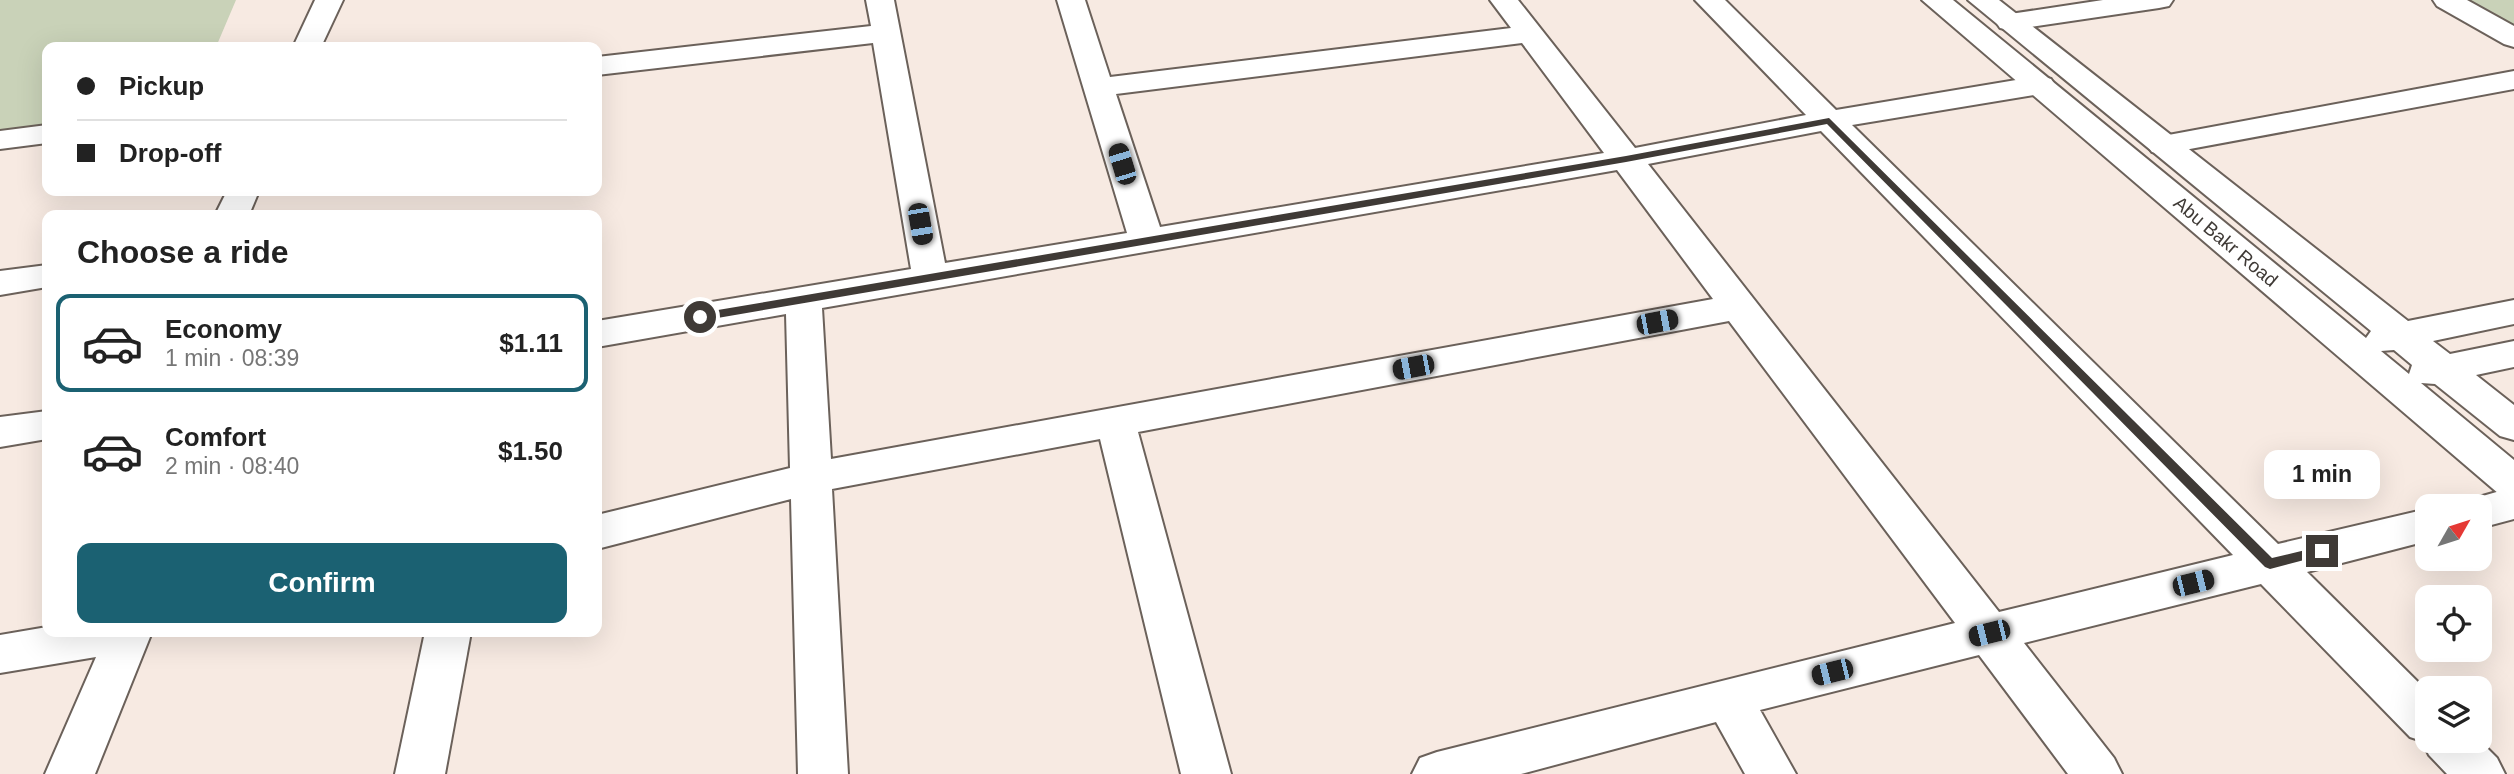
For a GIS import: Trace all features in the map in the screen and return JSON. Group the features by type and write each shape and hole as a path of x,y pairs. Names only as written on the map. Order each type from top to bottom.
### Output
{"street":[{"path":"309,42 329,0"},
{"path":"880,0 930,278"},
{"path":"1071,0 1147,241"},
{"path":"1504,0 2096,774"},
{"path":"1709,0 2415,710"},
{"name":"Abu Bakr Road","path":"1936,0 2514,484"},
{"name":"Abu Bakr Road","path":"1983,0 2514,426"},
{"path":"2010,22 2159,0"},
{"path":"2447,0 2514,38"},
{"path":"602,65 886,33"},
{"path":"1098,87 1530,34"},
{"path":"2163,145 2514,80"},
{"path":"602,333 1626,159 1829,120 2040,85"},
{"path":"0,140 42,135"},
{"path":"0,283 42,277"},
{"path":"804,300 823,774"},
{"path":"602,531 811,478 1738,306"},
{"path":"2351,346 2514,312"},
{"path":"2388,378 2514,354"},
{"path":"1116,422 1206,774"},
{"path":"0,432 42,426"},
{"path":"2492,509 2514,503"},
{"path":"1437,774 1728,698 2415,528"},
{"path":"0,654 100,637"},
{"path":"70,774 127,637"},
{"path":"420,774 447,637"},
{"path":"1728,698 1771,774"},
{"path":"2459,753 2480,774"}],"green space":[{"path":"0,0 236,0 218,42 42,42 42,129 0,134"},
{"path":"2466,0 2514,0 2514,27"}],"route":[{"path":"700,317 1626,159 1829,120 2270,564 2322,551"}]}
